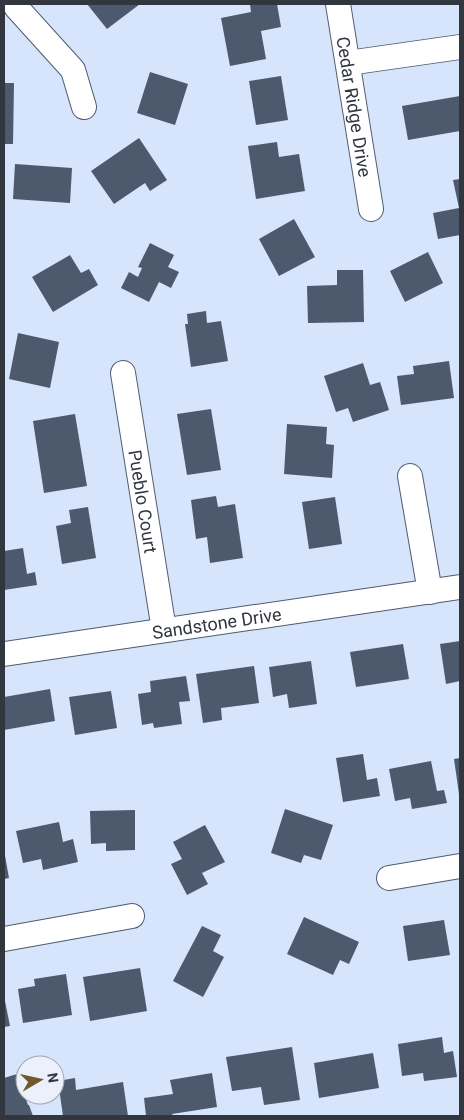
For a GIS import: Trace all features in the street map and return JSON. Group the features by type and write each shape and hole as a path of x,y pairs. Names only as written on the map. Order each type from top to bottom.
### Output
{"street":[{"name":"Cedar Ridge Drive","path":"338,4 371,209"},
{"path":"14,9 73,70 84,106"},
{"path":"348,63 460,47"},
{"name":"Pueblo Court","path":"122,373 164,630"},
{"path":"410,476 430,592"},
{"name":"Sandstone Drive","path":"4,654 460,587"},
{"path":"389,878 460,866"},
{"path":"4,939 132,916"}],"building":[{"path":"87,4 140,4 107,29"},
{"path":"250,4 277,4 281,27 261,31 266,59 230,66 221,18 251,12"},
{"path":"150,72 188,84 175,125 137,113"},
{"path":"281,76 288,120 256,125 249,81"},
{"path":"4,83 14,83 13,144 4,144"},
{"path":"460,96 460,131 408,140 402,106"},
{"path":"139,138 167,180 150,191 145,183 114,204 91,171"},
{"path":"277,142 279,157 299,154 305,191 256,199 248,146"},
{"path":"15,164 72,168 70,203 13,199"},
{"path":"460,179 460,235 438,239 433,213 459,208 453,180"},
{"path":"294,219 315,257 279,276 259,239"},
{"path":"150,243 174,255 168,267 179,272 171,288 159,282 149,302 121,288 129,272 138,277 142,268 138,267"},
{"path":"428,252 443,283 405,302 390,271"},
{"path":"70,255 81,273 89,269 98,285 53,312 32,277"},
{"path":"337,270 363,270 364,322 308,323 307,286 337,285"},
{"path":"206,311 207,323 221,321 228,361 191,367 185,324 188,324 187,314"},
{"path":"18,333 59,342 50,388 9,379"},
{"path":"449,361 454,398 401,405 397,376 414,374 413,366"},
{"path":"363,363 370,385 380,382 389,410 353,422 348,408 336,412 324,376"},
{"path":"211,409 221,470 187,475 177,414"},
{"path":"75,414 87,486 44,493 33,421"},
{"path":"287,424 327,427 326,444 334,445 332,478 284,474"},
{"path":"216,496 218,507 235,504 243,558 210,563 207,537 196,539 191,500"},
{"path":"335,497 342,544 309,549 302,502"},
{"path":"88,507 96,558 62,564 56,526 71,523 69,510"},
{"path":"23,548 27,574 35,572 37,585 4,590 4,551"},
{"path":"460,641 460,681 446,684 440,644"},
{"path":"403,644 409,679 356,687 350,652"},
{"path":"311,661 317,704 289,708 287,694 273,697 269,667"},
{"path":"254,666 259,703 221,708 222,720 203,723 196,674"},
{"path":"186,676 190,701 179,702 182,724 154,728 153,723 142,725 138,694 151,692 150,681"},
{"path":"50,689 55,721 4,730 4,697"},
{"path":"111,691 117,728 75,735 69,697"},
{"path":"363,754 367,780 377,778 380,796 343,802 336,758"},
{"path":"460,758 460,794 459,794 454,759"},
{"path":"431,761 437,791 444,790 447,803 412,809 410,798 395,801 389,769"},
{"path":"285,809 333,825 321,860 304,855 301,863 271,853"},
{"path":"135,810 135,850 106,851 106,843 91,844 90,811"},
{"path":"59,822 63,842 73,839 78,862 43,870 41,859 23,863 16,831"},
{"path":"205,825 225,862 202,873 208,884 187,895 171,864 182,859 173,842"},
{"path":"4,850 9,878 4,879"},
{"path":"304,917 359,942 349,964 340,960 333,975 287,954"},
{"path":"444,920 450,955 408,961 403,926"},
{"path":"202,926 221,935 213,951 224,957 203,997 173,981"},
{"path":"140,968 147,1011 90,1021 83,977"},
{"path":"66,974 72,1015 23,1023 18,989 35,986 34,979"},
{"path":"4,996 10,1026 4,1027"},
{"path":"442,1037 444,1053 453,1051 457,1077 424,1081 423,1073 402,1076 398,1044"},
{"path":"292,1047 300,1100 264,1105 261,1087 232,1091 226,1057"},
{"path":"373,1053 379,1088 319,1098 314,1063"},
{"path":"212,1073 217,1107 172,1114 173,1116 146,1116 144,1098 173,1094 170,1080"},
{"path":"15,1075 15,1105 29,1105 33,1116 4,1116 4,1078"},
{"path":"75,1078 76,1090 123,1082 128,1116 63,1116 61,1105 65,1105 65,1080"}]}
